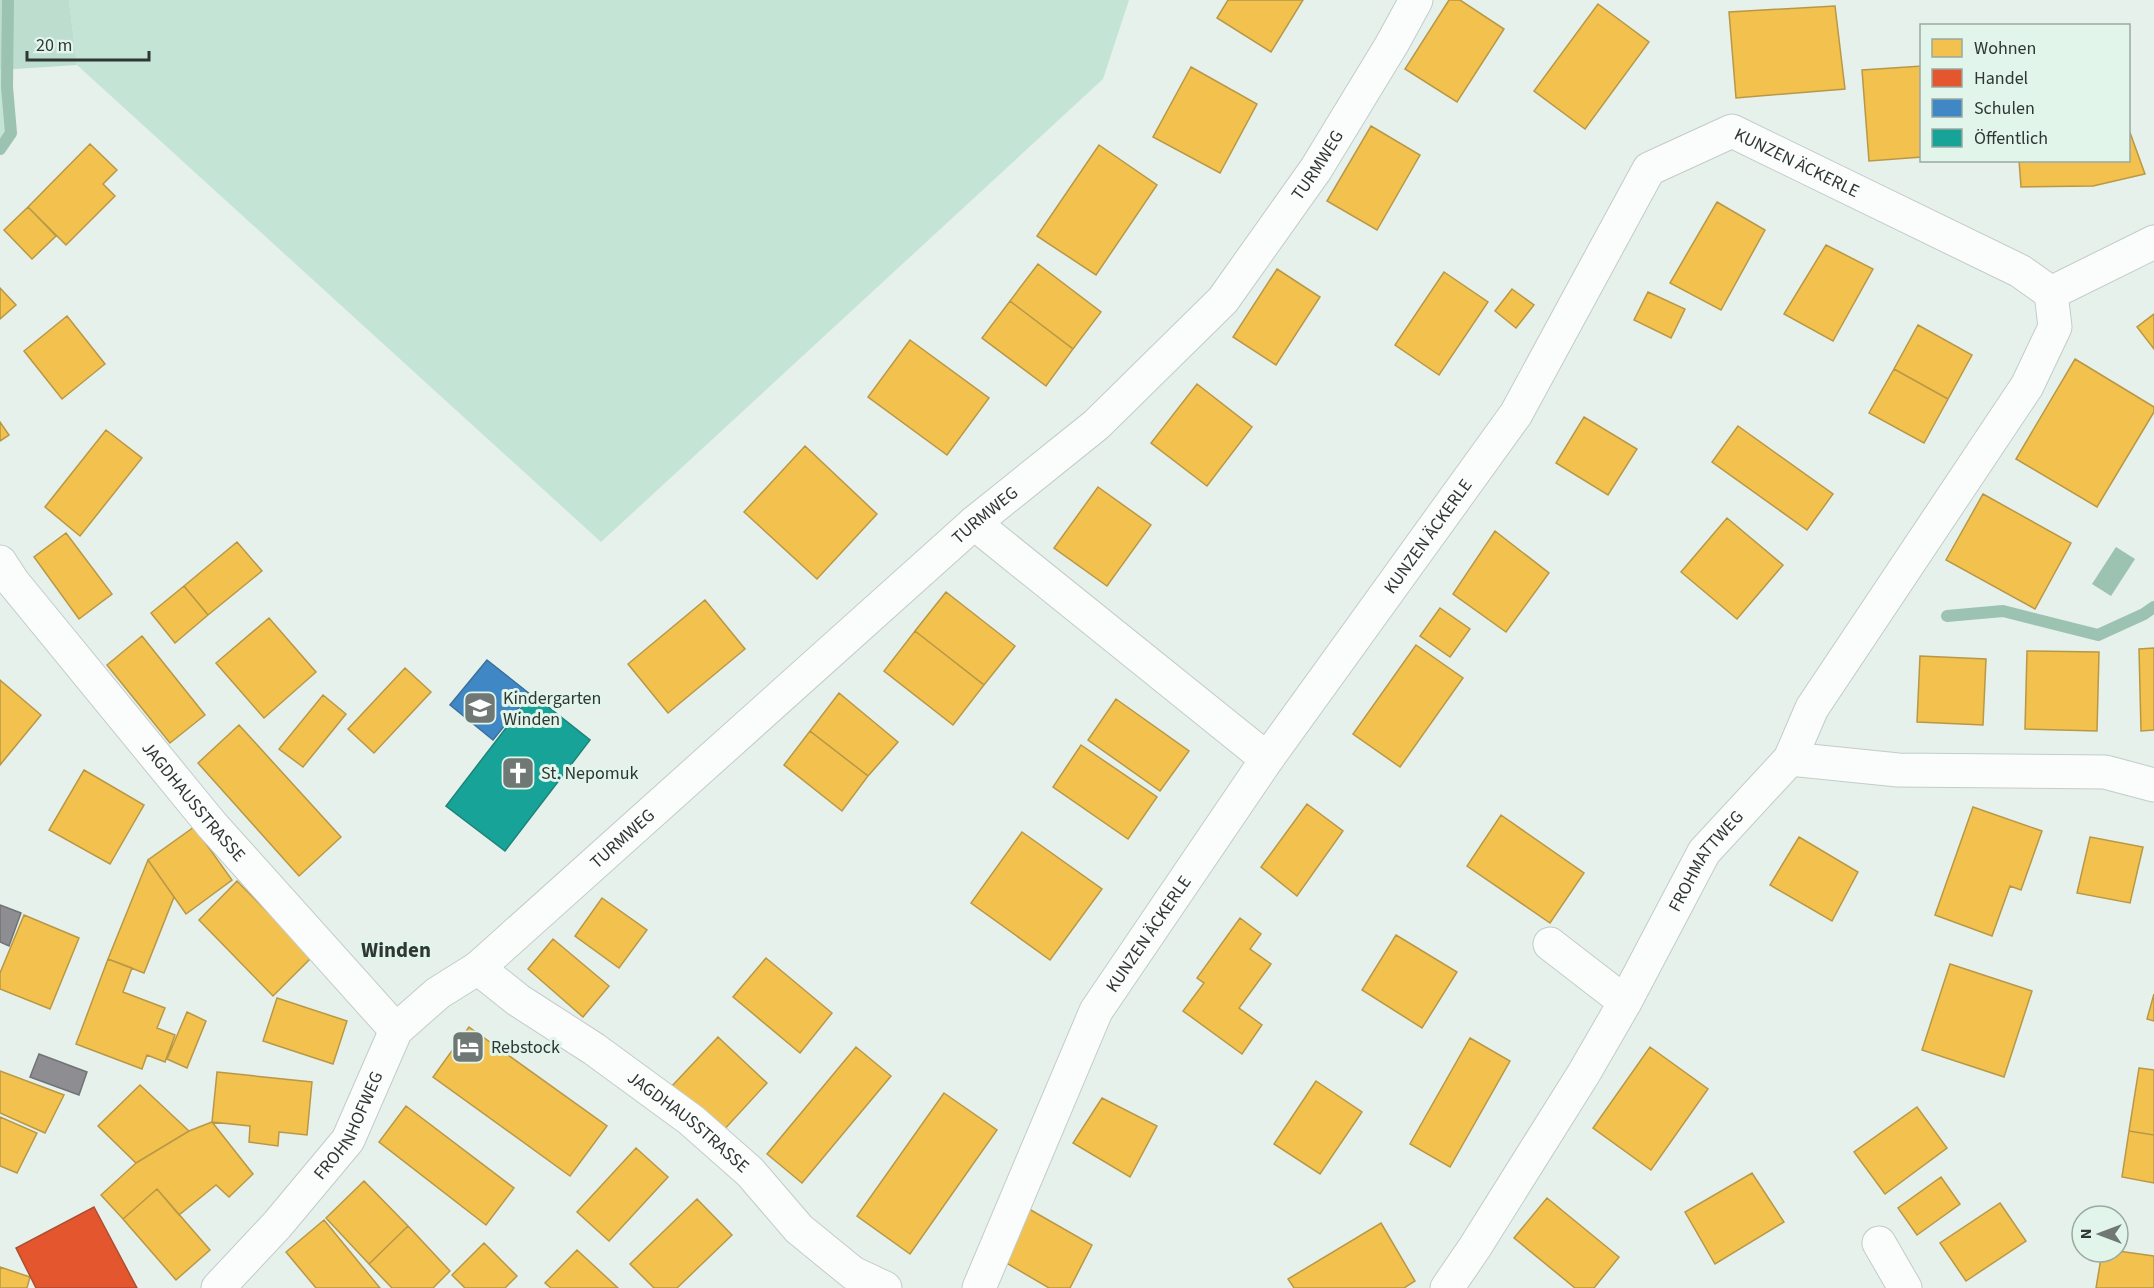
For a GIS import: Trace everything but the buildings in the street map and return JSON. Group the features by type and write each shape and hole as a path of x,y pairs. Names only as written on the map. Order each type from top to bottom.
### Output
{"street":[{"name":"TURMWEG","path":"478,968 974,523 1096,425 1223,300 1316,169 1416,0"},
{"name":"KUNZEN ÄCKERLE","path":"979,1288 1096,1011 1267,759 1516,414 1649,169 1732,130 2020,271 2051,293"},
{"path":"2154,242 2051,293 2055,327 2027,386 1812,708 1790,759 1898,770 2105,772 2154,786"},
{"path":"974,523 1267,759"},
{"name":"JAGDHAUSSTRASSE","path":"4,581 212,825 396,1030"},
{"name":"FROHMATTWEG","path":"1447,1288 1584,1073 1625,1002 1704,852 1790,759"},
{"path":"1550,944 1625,1002"},
{"name":"FROHNHOFWEG","path":"218,1288 277,1225 348,1140 396,1030 438,993 478,968"},
{"name":"JAGDHAUSSTRASSE","path":"478,968 518,1000 594,1049 691,1120 750,1173 799,1228 854,1272 885,1288"},
{"path":"1879,1243 1905,1288"}],"shaded area":[{"path":"0,0 69,0 77,65 0,70"},
{"path":"69,0 1129,0 1103,79 601,542 77,65"},
{"path":"0,70 7,70 11,133 0,149"},
{"path":"2116,547 2135,559 2111,596 2092,584"}],"waterway":[{"path":"0,149 11,133 7,87 8,0"},
{"path":"1947,616 2003,611 2098,635 2154,607"}],"place":[{"name":"Kindergarten Winden","path":"480,708"},
{"name":"St. Nepomuk","path":"518,773"},
{"name":"Rebstock","path":"468,1047"}],"district":[{"name":"Winden","path":"396,950"}]}
